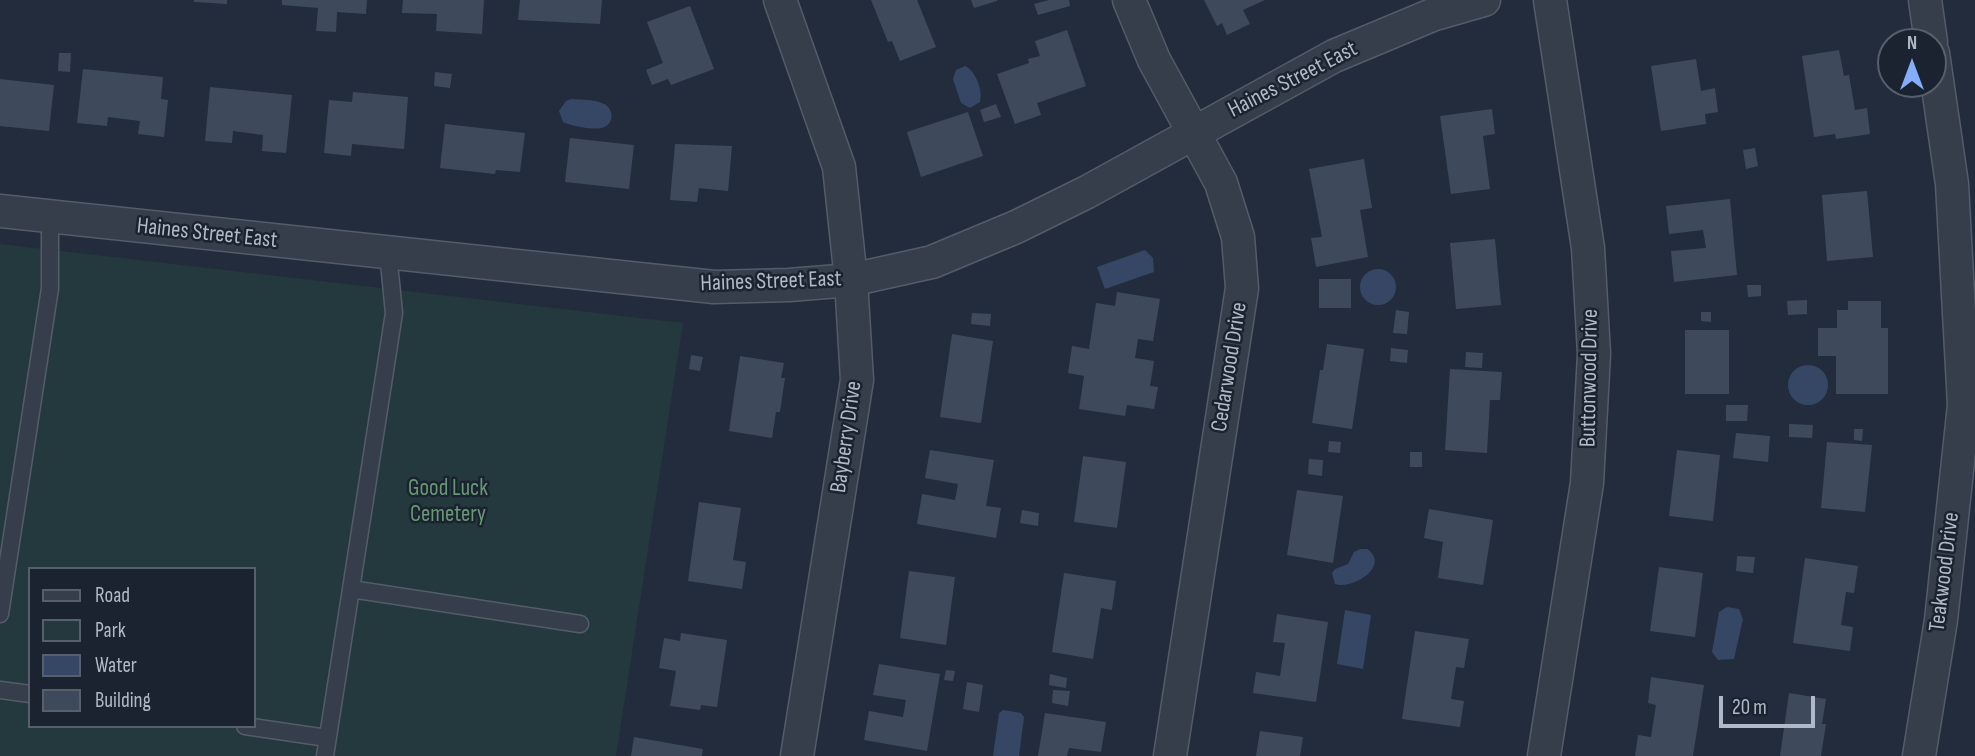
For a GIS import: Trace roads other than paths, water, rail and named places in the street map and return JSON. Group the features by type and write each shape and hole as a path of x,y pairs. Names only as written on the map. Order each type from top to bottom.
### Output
{"street":[{"name":"Bayberry Drive","path":"780,0 839,167 852,280 857,380 797,756"},
{"name":"Cedarwood Drive","path":"1129,0 1154,60 1221,183 1238,237 1242,288 1170,756"},
{"name":"Haines Street East","path":"0,211 714,287 852,280 932,261 1016,227 1087,192 1334,56 1432,15 1484,0"},
{"name":"Buttonwood Drive","path":"1544,756 1587,483 1594,354 1588,248 1550,0"},
{"path":"1925,0 1929,28"},
{"name":"Teakwood Drive","path":"1919,756 1941,620 1964,405 1952,184 1940,98"}],"lane":[{"path":"0,614 50,288 50,218"},
{"path":"324,756 394,313 388,253"},
{"path":"351,589 580,624"},
{"path":"0,690 28,694"},
{"path":"256,728 327,738"}],"water":[{"path":"965,66 978,82 980,92 980,102 970,108 961,103 953,79 956,70"},
{"path":"592,100 608,106 611,121 605,127 597,128 563,122 559,111 566,101"},
{"path":"1145,250 1153,258 1154,272 1105,289 1097,267"},
{"path":"1378,269 1391,274 1396,287 1391,300 1378,305 1365,300 1360,287 1365,274"},
{"path":"1808,365 1816,366 1822,371 1827,377 1827,393 1822,399 1816,404 1808,405 1800,404 1794,399 1789,393 1788,385 1789,377 1794,371 1800,366"},
{"path":"1367,549 1373,555 1375,562 1372,569 1360,580 1343,585 1335,584 1332,573 1348,564 1354,552"},
{"path":"1727,607 1739,609 1743,619 1734,659 1718,660 1712,652 1719,612"},
{"path":"1345,610 1371,615 1363,669 1337,664"},
{"path":"1003,710 1021,713 1024,717 1019,756 993,756 999,713"}],"park label":[{"name":"Good Luck Cemetery","path":"448,502"}]}
